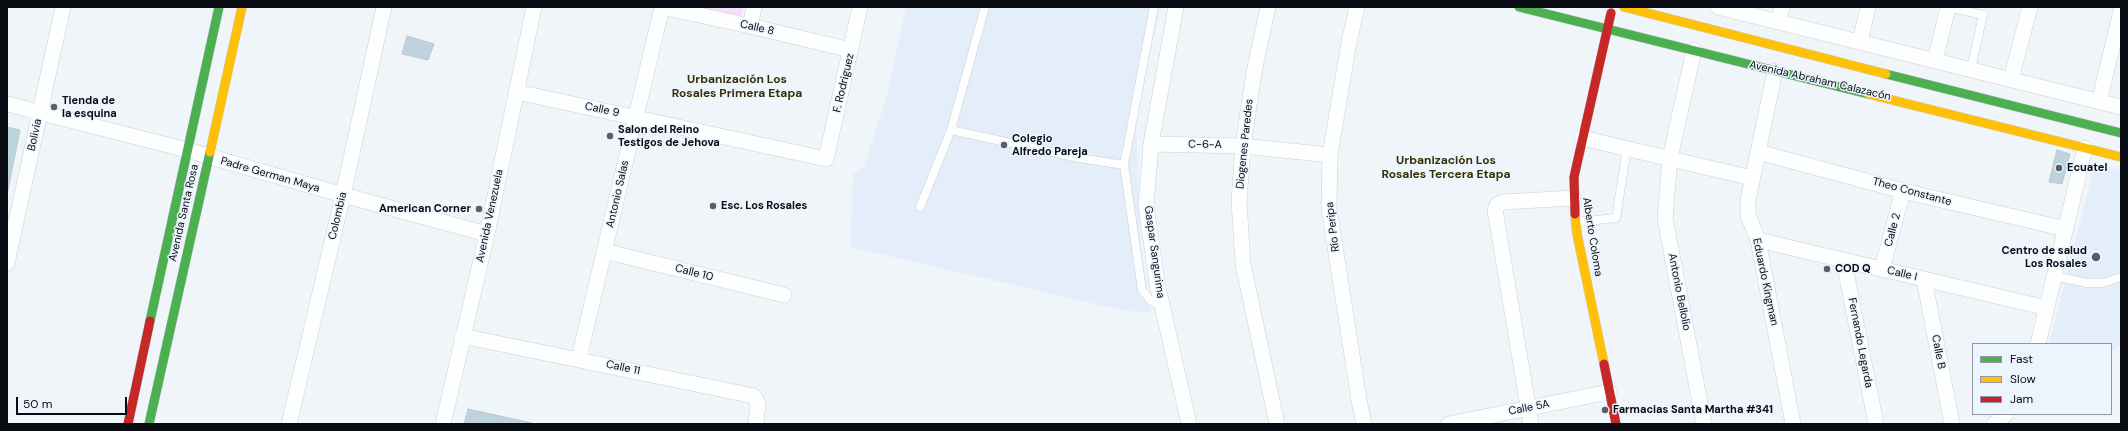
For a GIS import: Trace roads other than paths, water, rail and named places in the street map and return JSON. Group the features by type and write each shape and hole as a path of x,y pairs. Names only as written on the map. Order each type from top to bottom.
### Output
{"street":[{"name":"Bolivia","path":"7,263 63,7"},
{"name":"Avenida Santa Rosa","path":"128,424 219,7"},
{"name":"Avenida Santa Rosa","path":"149,424 210,157 242,7"},
{"name":"Colombia","path":"289,424 343,195 384,7"},
{"name":"Avenida Venezuela","path":"443,424 462,336 487,234 534,7"},
{"name":"Calle 8","path":"662,7 851,50"},
{"name":"Antonio Salas","path":"579,358 662,7"},
{"path":"750,26 754,7"},
{"name":"F. Rodriguez","path":"826,159 860,7"},
{"name":"Gaspar Sangurima","path":"1176,7 1151,144 1146,206 1157,283 1189,424"},
{"name":"Diogenes Paredes","path":"1268,7 1254,72 1243,146 1239,201 1243,264 1277,424"},
{"name":"Río Peripa","path":"1357,7 1349,42 1330,155 1329,208 1358,400 1364,424"},
{"name":"Avenida Abraham Calazacón","path":"1519,7 1775,71 1879,95 2121,157"},
{"name":"Alberto Coloma","path":"1612,7 1574,177 1573,198 1576,222 1616,424"},
{"path":"1624,7 2121,132"},
{"path":"1718,7 2121,107"},
{"path":"1778,22 1782,7"},
{"path":"1860,42 1868,7"},
{"path":"1935,61 1948,7"},
{"path":"2011,79 2030,7"},
{"path":"2099,102 2121,11"},
{"name":"Antonio Bellolio","path":"1694,50 1670,158 1665,218 1704,424"},
{"name":"Eduardo Kingman","path":"1775,71 1752,178 1748,200 1748,215 1758,240 1793,424"},
{"name":"Calle 9","path":"517,92 826,159"},
{"name":"Padre German Maya","path":"7,104 187,150 343,195 487,234"},
{"path":"1582,138 1752,178"},
{"name":"C-6-A","path":"1151,144 1243,146 1330,155"},
{"path":"2038,343 2085,148"},
{"name":"Theo Constante","path":"1758,152 1903,191 2066,229"},
{"name":"Calle 2","path":"1882,269 1903,191"},
{"path":"1532,424 1495,210 1497,205 1503,202 1573,198"},
{"name":"Calle I","path":"1758,240 1844,262 1882,269 2047,308"},
{"name":"Calle 10","path":"604,250 784,295"},
{"name":"Fernando Legarda","path":"1844,262 1876,424"},
{"name":"Calle B","path":"1924,279 1952,424"},
{"name":"Calle 11","path":"462,336 579,358 754,396 758,404 756,424"},
{"name":"Calle 5A","path":"1449,424 1610,392"},
{"path":"1994,424 2005,415"}],"lane":[{"path":"920,207 951,130 985,7"},
{"path":"1154,7 1124,165 1142,290 1150,301 1162,306"},
{"path":"1948,7 1983,15 1971,69"},
{"path":"951,130 1080,158 1124,165"},
{"path":"1576,222 1616,218 1627,148"},
{"path":"2055,276 2086,283 2103,283 2121,277"}],"place":[{"name":"Tienda de la esquina","path":"54,107"},
{"name":"Salon del Reino Testigos de Jehova","path":"610,136"},
{"name":"Colegio Alfredo Pareja","path":"1004,145"},
{"name":"Ecuatel","path":"2059,168"},
{"name":"Esc. Los Rosales","path":"713,206"},
{"name":"American Corner","path":"479,209"},
{"name":"Centro de salud Los Rosales","path":"2096,257"},
{"name":"COD Q","path":"1827,269"},
{"name":"Farmacias Santa Martha #341","path":"1605,410"}],"district":[{"name":"Urbanización Los Rosales Primera Etapa","path":"737,87"},
{"name":"Urbanización Los Rosales Tercera Etapa","path":"1446,168"}]}
